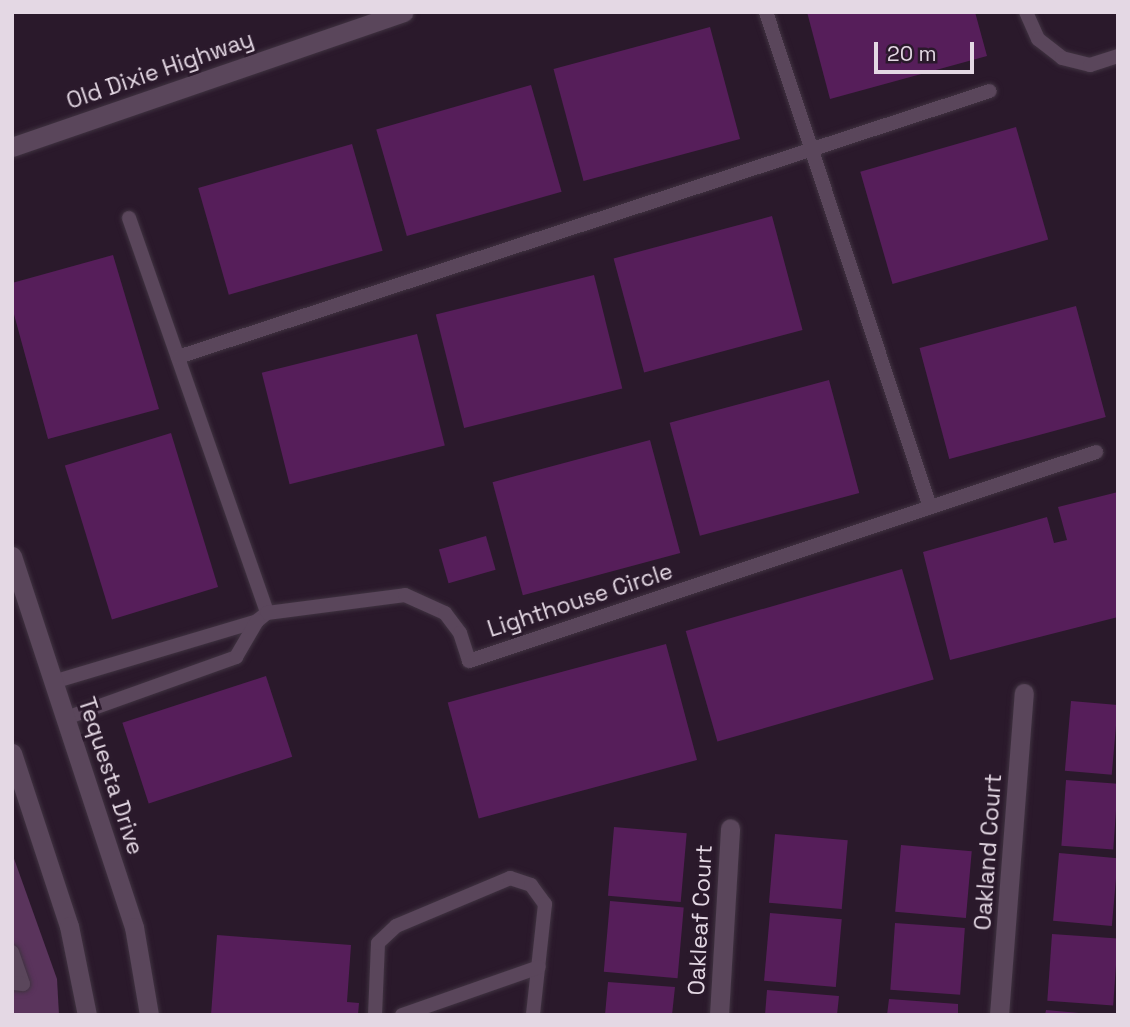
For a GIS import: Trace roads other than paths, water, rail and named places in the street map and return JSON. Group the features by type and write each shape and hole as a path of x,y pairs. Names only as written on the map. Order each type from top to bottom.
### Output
{"street":[{"name":"Old Dixie Highway","path":"12,147 403,12"},
{"name":"Tequesta Drive","path":"12,556 134,927 149,1015"},
{"name":"Oakland Court","path":"999,1015 1024,693"},
{"path":"12,753 69,926 87,1015"},
{"name":"Oakleaf Court","path":"719,1015 730,828"}],"lane":[{"path":"766,12 930,507"},
{"path":"1026,12 1038,39 1062,58 1090,65 1118,56"},
{"path":"178,357 990,91"},
{"path":"66,718 236,657 262,617 178,357 129,218"},
{"name":"Lighthouse Circle","path":"53,682 262,617 405,595 445,613 460,633 469,661 1097,452"},
{"path":"375,1015 378,943 396,926 510,878 531,885 545,904 533,1015"},
{"path":"12,952 18,983"},
{"path":"402,1015 539,967"}]}
